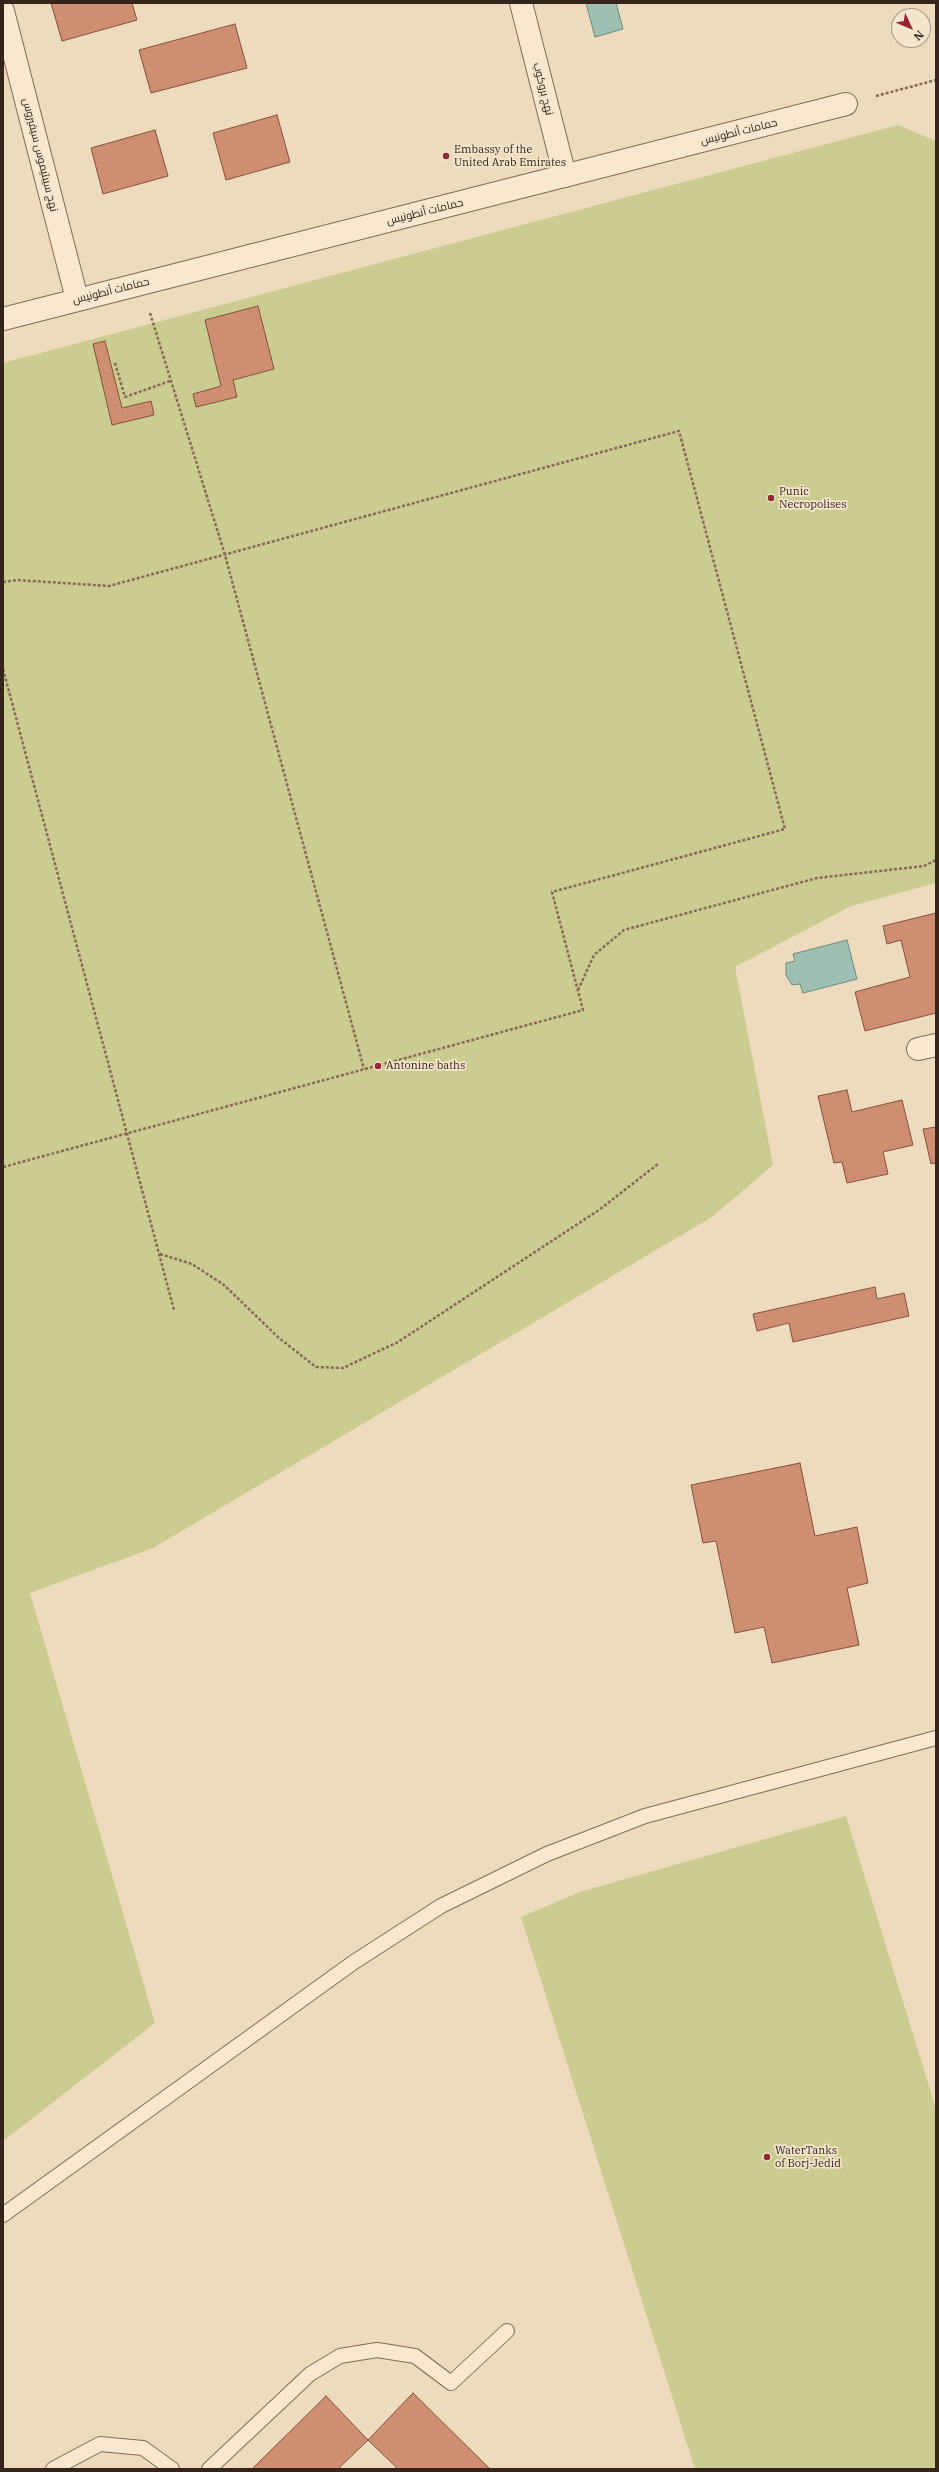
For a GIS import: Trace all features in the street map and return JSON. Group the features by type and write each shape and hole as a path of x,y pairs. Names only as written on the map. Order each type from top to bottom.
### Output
{"street":[{"name":"نهج بروكوب","path":"521,3 565,176"},
{"name":"نهج سيبتيموس سيفيروس","path":"3,11 77,299"},
{"name":"حمامات أنطونيس","path":"3,319 846,104"}],"lane":[{"path":"3,2215 354,1962 442,1906 547,1854 646,1816 936,1738"},
{"path":"209,2469 310,2374 340,2356 377,2350 415,2356 451,2382 507,2331"},
{"path":"53,2469 100,2444 143,2448 172,2469"}],"path":[{"path":"846,104 936,80"},
{"path":"153,324 225,555 364,1069"},
{"path":"115,363 125,397 170,381"},
{"path":"3,582 17,580 109,586 679,431 785,829 552,892 583,1010 3,1167"},
{"path":"3,669 174,1310"},
{"path":"578,991 594,955 624,930 817,878 924,866 936,860"},
{"path":"160,1254 192,1264 224,1285 279,1338 316,1367 343,1368 405,1338 599,1210 658,1164"}],"green space":[{"name":"Antonine baths","path":"898,125 936,141 936,883 851,906 735,967 773,1165 712,1217 153,1548 30,1593 155,2023 3,2141 3,363"},
{"name":"WaterTanks of Borj-Jedid","path":"846,1816 936,2109 936,2469 695,2469 521,1917 580,1892"}],"shaded area":[{"path":"586,3 616,3 623,29 595,37"},
{"path":"847,940 857,979 803,993 800,984 792,985 786,975 786,963 795,961 793,954"}],"building":[{"path":"51,3 132,3 137,20 62,41"},
{"path":"235,24 247,68 151,93 139,50"},
{"path":"277,115 290,162 226,180 213,133"},
{"path":"155,130 168,176 103,194 91,148"},
{"path":"258,306 274,369 233,380 237,397 196,407 193,394 221,386 205,320"},
{"path":"105,341 122,408 151,401 154,415 112,425 93,344"},
{"path":"936,913 936,1013 865,1031 855,992 910,977 901,940 887,944 883,926"},
{"path":"847,1090 852,1112 902,1100 913,1145 883,1152 888,1174 847,1183 842,1162 834,1163 818,1096"},
{"path":"936,1127 936,1163 931,1164 923,1129"},
{"path":"875,1287 877,1299 904,1293 909,1316 793,1342 789,1323 757,1331 753,1314"},
{"path":"800,1463 815,1536 857,1527 868,1583 847,1588 859,1645 772,1663 764,1627 735,1633 716,1541 703,1543 691,1485"},
{"path":"413,2393 490,2469 398,2469 368,2440"},
{"path":"326,2396 368,2440 338,2469 252,2469"}],"place":[{"name":"Embassy of the United Arab Emirates","path":"446,156"},
{"name":"Punic Necropolises","path":"771,498"},
{"name":"Antonine baths","path":"378,1066"},
{"name":"WaterTanks of Borj-Jedid","path":"767,2157"}]}
